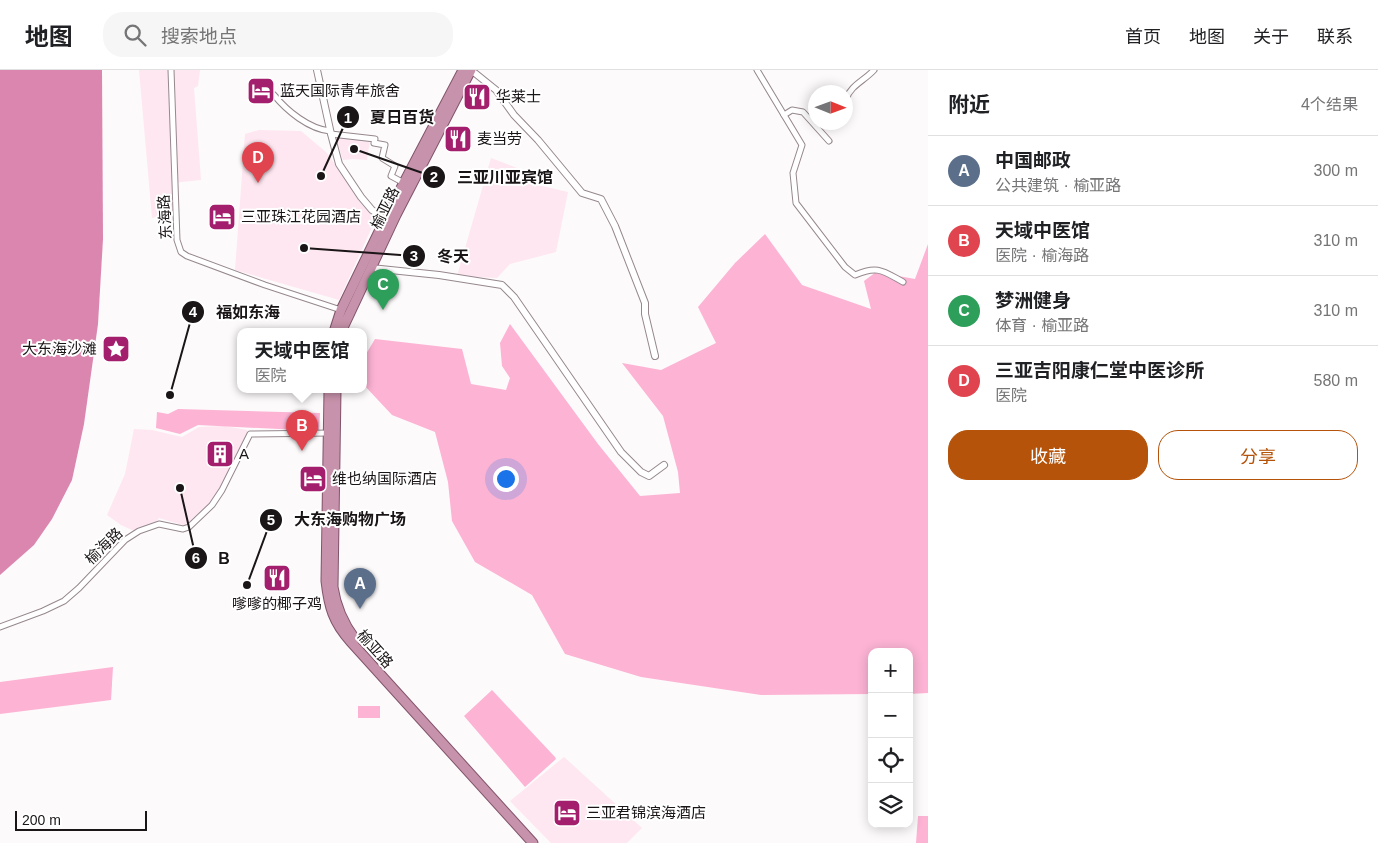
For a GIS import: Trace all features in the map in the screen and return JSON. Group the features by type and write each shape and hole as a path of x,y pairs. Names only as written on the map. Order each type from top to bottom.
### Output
{"highway":[{"name":"榆亚路","path":"343,328 371,268 404,183 462,70"},
{"name":"榆亚路","path":"335,328 341,310 471,70"},
{"name":"榆亚路","path":"329,393 332,433 333,587 336,604 346,627 540,843"},
{"name":"榆亚路","path":"336,393 332,433 326,581 329,604 335,619 346,637 533,843"}],"street":[{"name":"东海路","path":"171,70 177,240 181,252 187,256 265,285 341,310"},
{"path":"317,70 339,164 372,210 389,222"},
{"path":"471,70 496,90 514,115 538,140 582,193 601,199 615,226 645,303 645,314 654,356"},
{"path":"757,70 802,145 793,172 796,203 845,267 855,275 869,269 882,271 903,282"},
{"path":"853,87 874,70"},
{"path":"274,95 301,121 330,132 375,139 374,143 385,145 382,158 395,166 391,176 404,183"},
{"path":"784,115 792,110 804,112 829,141"},
{"path":"371,268 439,275 502,286 514,296 621,452 641,472 648,476 664,465"},
{"name":"榆海路","path":"0,627 64,601 125,540 139,531 159,524 183,529 189,527 212,505 222,490 250,434 332,433"}],"shaded area":[{"path":"0,70 102,70 103,239 98,324 84,424 72,480 52,519 34,545 0,575"},
{"path":"139,70 200,70 198,86 194,88 201,180 172,183 173,211 152,218"},
{"path":"259,130 301,131 326,152 367,208 377,216 339,300 235,270 245,134"},
{"path":"335,135 370,140 367,160 343,160"},
{"path":"491,158 522,170 520,181 568,192 556,252 510,264 497,278 457,276"},
{"path":"765,234 802,285 871,309 864,281 876,272 915,279 928,244 928,693 913,694 913,648 868,648 868,694 761,695 641,677 565,654 532,595 475,562 452,521 448,482 435,432 392,415 367,388 367,352 375,339 462,349 471,384 506,390 510,378 502,366 500,343 510,324 598,444 640,496 680,493 678,472 663,416 622,363 661,370 716,343 698,307 735,263"},
{"path":"178,409 320,413 319,431 198,425 180,434 156,428 157,412 168,414"},
{"path":"225,426 247,430 247,436 227,478 211,505 186,526 159,518 154,524 134,531 107,515 125,474 134,429 152,430 182,437 199,427"},
{"path":"113,667 111,700 0,714 0,682"},
{"path":"492,690 556,759 525,787 464,716"},
{"path":"358,706 380,706 380,718 358,718"},
{"path":"564,757 642,828 627,843 551,843 510,801"},
{"path":"918,816 928,816 928,843 916,843"}],"place":[{"name":"蓝天国际青年旅舍","path":"261,91"},
{"name":"华莱士","path":"477,97"},
{"name":"麦当劳","path":"458,139"},
{"name":"三亚川亚宾馆","path":"354,149"},
{"name":"夏日百货","path":"321,176"},
{"name":"三亚吉阳康仁堂中医诊所","path":"258,183"},
{"name":"三亚珠江花园酒店","path":"222,217"},
{"name":"冬天","path":"304,248"},
{"name":"梦洲健身","path":"383,310"},
{"name":"大东海沙滩","path":"116,349"},
{"name":"福如东海","path":"170,395"},
{"name":"天域中医馆","path":"302,451"},
{"name":"A","path":"220,454"},
{"name":"维也纳国际酒店","path":"313,479"},
{"name":"B","path":"180,488"},
{"name":"嗲嗲的椰子鸡","path":"277,578"},
{"name":"大东海购物广场","path":"247,585"},
{"name":"中国邮政","path":"360,609"},
{"name":"三亚君锦滨海酒店","path":"567,813"}]}
